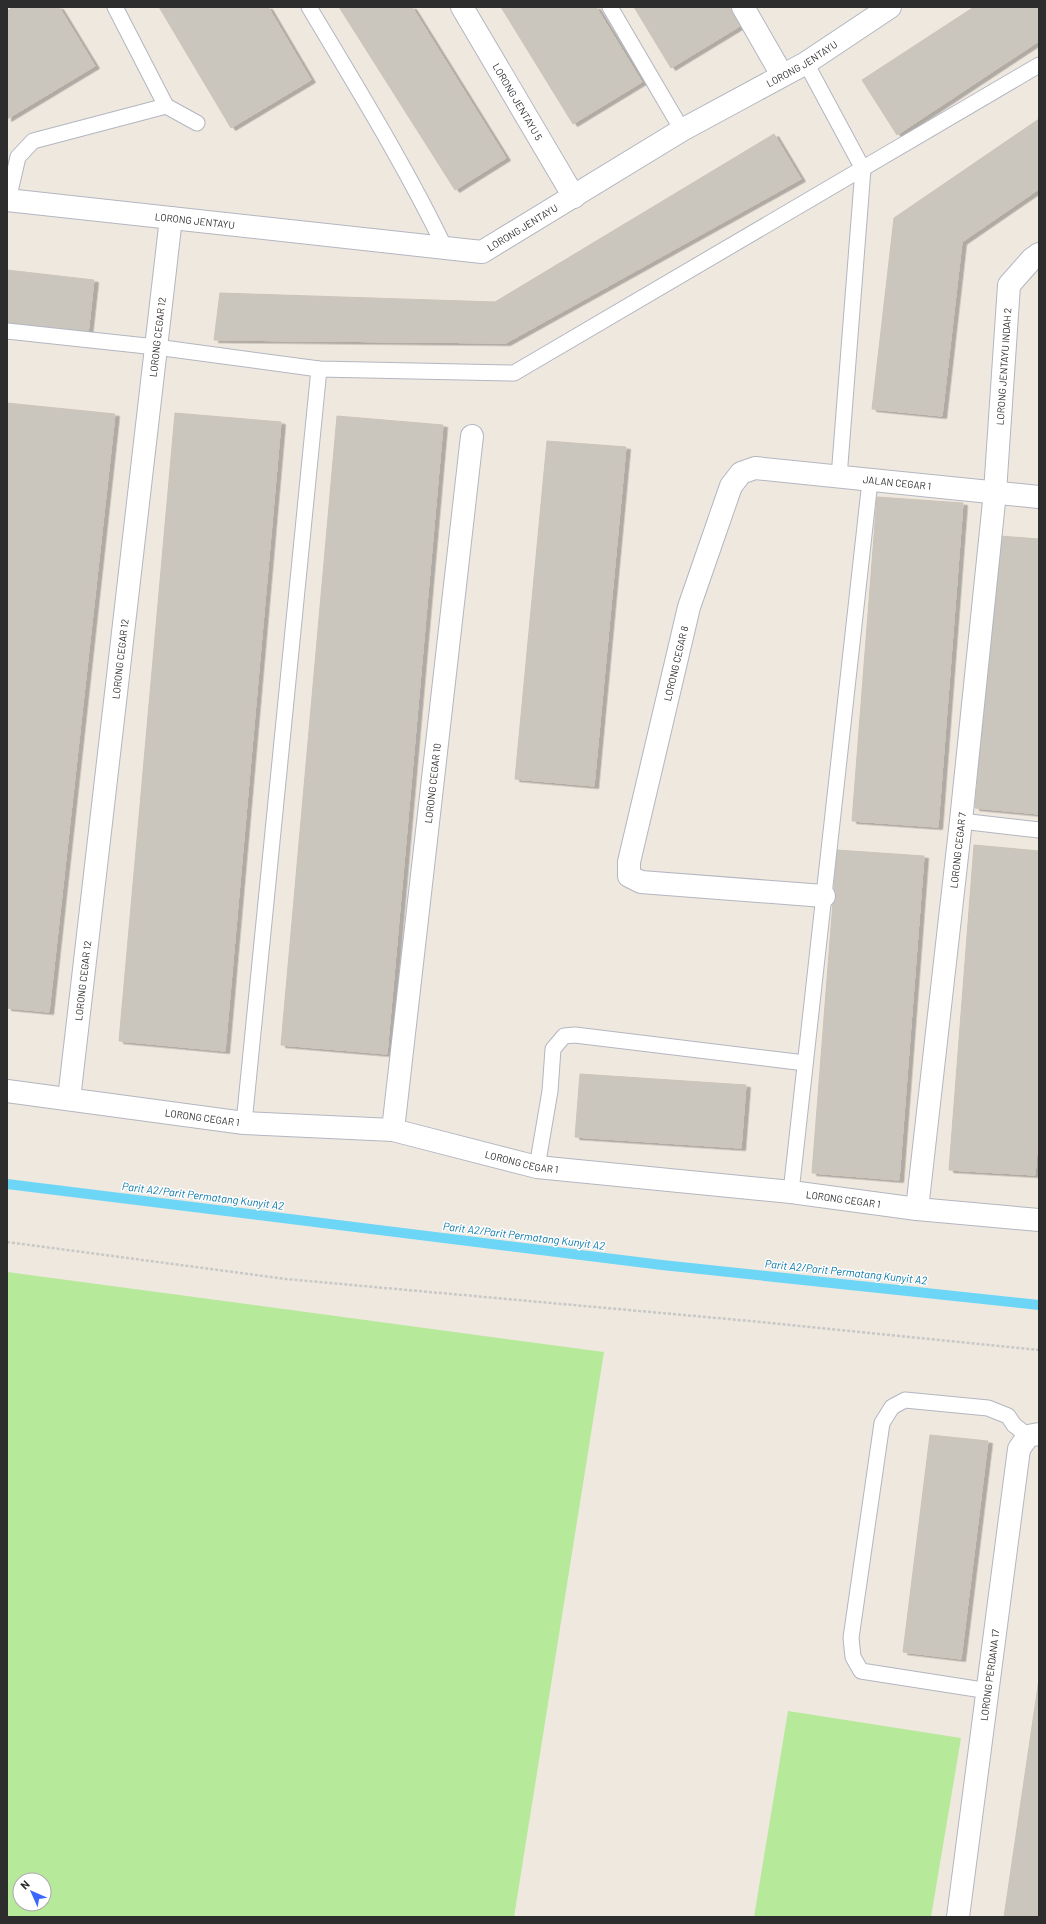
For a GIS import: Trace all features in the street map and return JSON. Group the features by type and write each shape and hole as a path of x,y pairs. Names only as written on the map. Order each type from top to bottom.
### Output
{"street":[{"name":"LORONG JENTAYU 5","path":"462,7 574,197"},
{"path":"743,7 782,75"},
{"name":"LORONG JENTAYU","path":"7,200 482,252 682,130 806,63 890,7"},
{"name":"LORONG CEGAR 12","path":"69,1100 171,218"},
{"name":"LORONG JENTAYU INDAH 2","path":"995,492 1009,285 1032,259 1039,254"},
{"name":"LORONG CEGAR 10","path":"393,1130 472,436"},
{"name":"JALAN CEGAR 1","path":"755,468 870,481 1039,497"},
{"name":"LORONG CEGAR 8","path":"755,468 741,473 731,486 689,607 629,862 629,876 641,882 824,896"},
{"name":"LORONG CEGAR 7","path":"917,1209 961,821 995,492"},
{"name":"LORONG CEGAR 1","path":"7,1091 244,1123 393,1130 537,1167 791,1192 917,1209 1039,1220"},
{"name":"LORONG PERDANA 17","path":"958,1917 989,1691 1019,1448 1034,1435"}],"lane":[{"path":"115,7 166,106 197,124"},
{"path":"309,7 405,170 445,248"},
{"path":"610,7 682,130"},
{"path":"806,63 863,168 839,477"},
{"path":"7,331 318,369 514,373 1039,65"},
{"path":"7,200 18,158 33,141 166,106"},
{"path":"244,1123 318,369"},
{"path":"791,1192 870,481"},
{"path":"961,821 1039,830"},
{"path":"537,1167 550,1091 553,1049 564,1036 575,1035 805,1063"},
{"path":"989,1691 861,1671 853,1657 850,1638 882,1423 892,1407 905,1400 988,1408 1008,1416 1014,1425 1034,1435"}],"path":[{"path":"7,1242 286,1279 758,1322 1039,1350"}],"green space":[{"path":"7,1272 604,1352 514,1917 7,1917"},
{"path":"788,1711 961,1738 931,1917 754,1917"}],"building":[{"path":"13,7 59,7 95,66 7,119 7,11"},
{"path":"159,7 268,7 311,80 231,128"},
{"path":"339,7 412,7 506,158 455,190"},
{"path":"501,7 596,7 642,82 573,124"},
{"path":"634,7 729,7 740,26 671,68"},
{"path":"974,7 1039,7 1039,41 897,135 862,80"},
{"path":"1039,119 1039,189 962,242 942,416 872,409 894,218"},
{"path":"774,134 801,179 506,343 214,340 220,293 495,302"},
{"path":"7,270 94,280 88,334 7,325"},
{"path":"7,403 115,414 49,1012 7,1008"},
{"path":"175,413 281,422 225,1051 119,1041"},
{"path":"337,416 443,425 387,1054 281,1045"},
{"path":"547,441 626,447 594,786 515,779"},
{"path":"877,497 963,503 938,827 852,821"},
{"path":"1000,536 1039,539 1039,814 975,808"},
{"path":"974,845 1039,851 1039,1127 1035,1175 949,1170"},
{"path":"837,850 924,856 899,1180 812,1173"},
{"path":"580,1074 746,1085 741,1148 575,1137"},
{"path":"930,1435 988,1441 961,1659 903,1652"},
{"path":"1039,1679 1039,1917 1004,1917"}],"waterway":[{"name":"Parit A2/Parit Permatang Kunyit A2","path":"7,1184 662,1265 1039,1305"}]}
